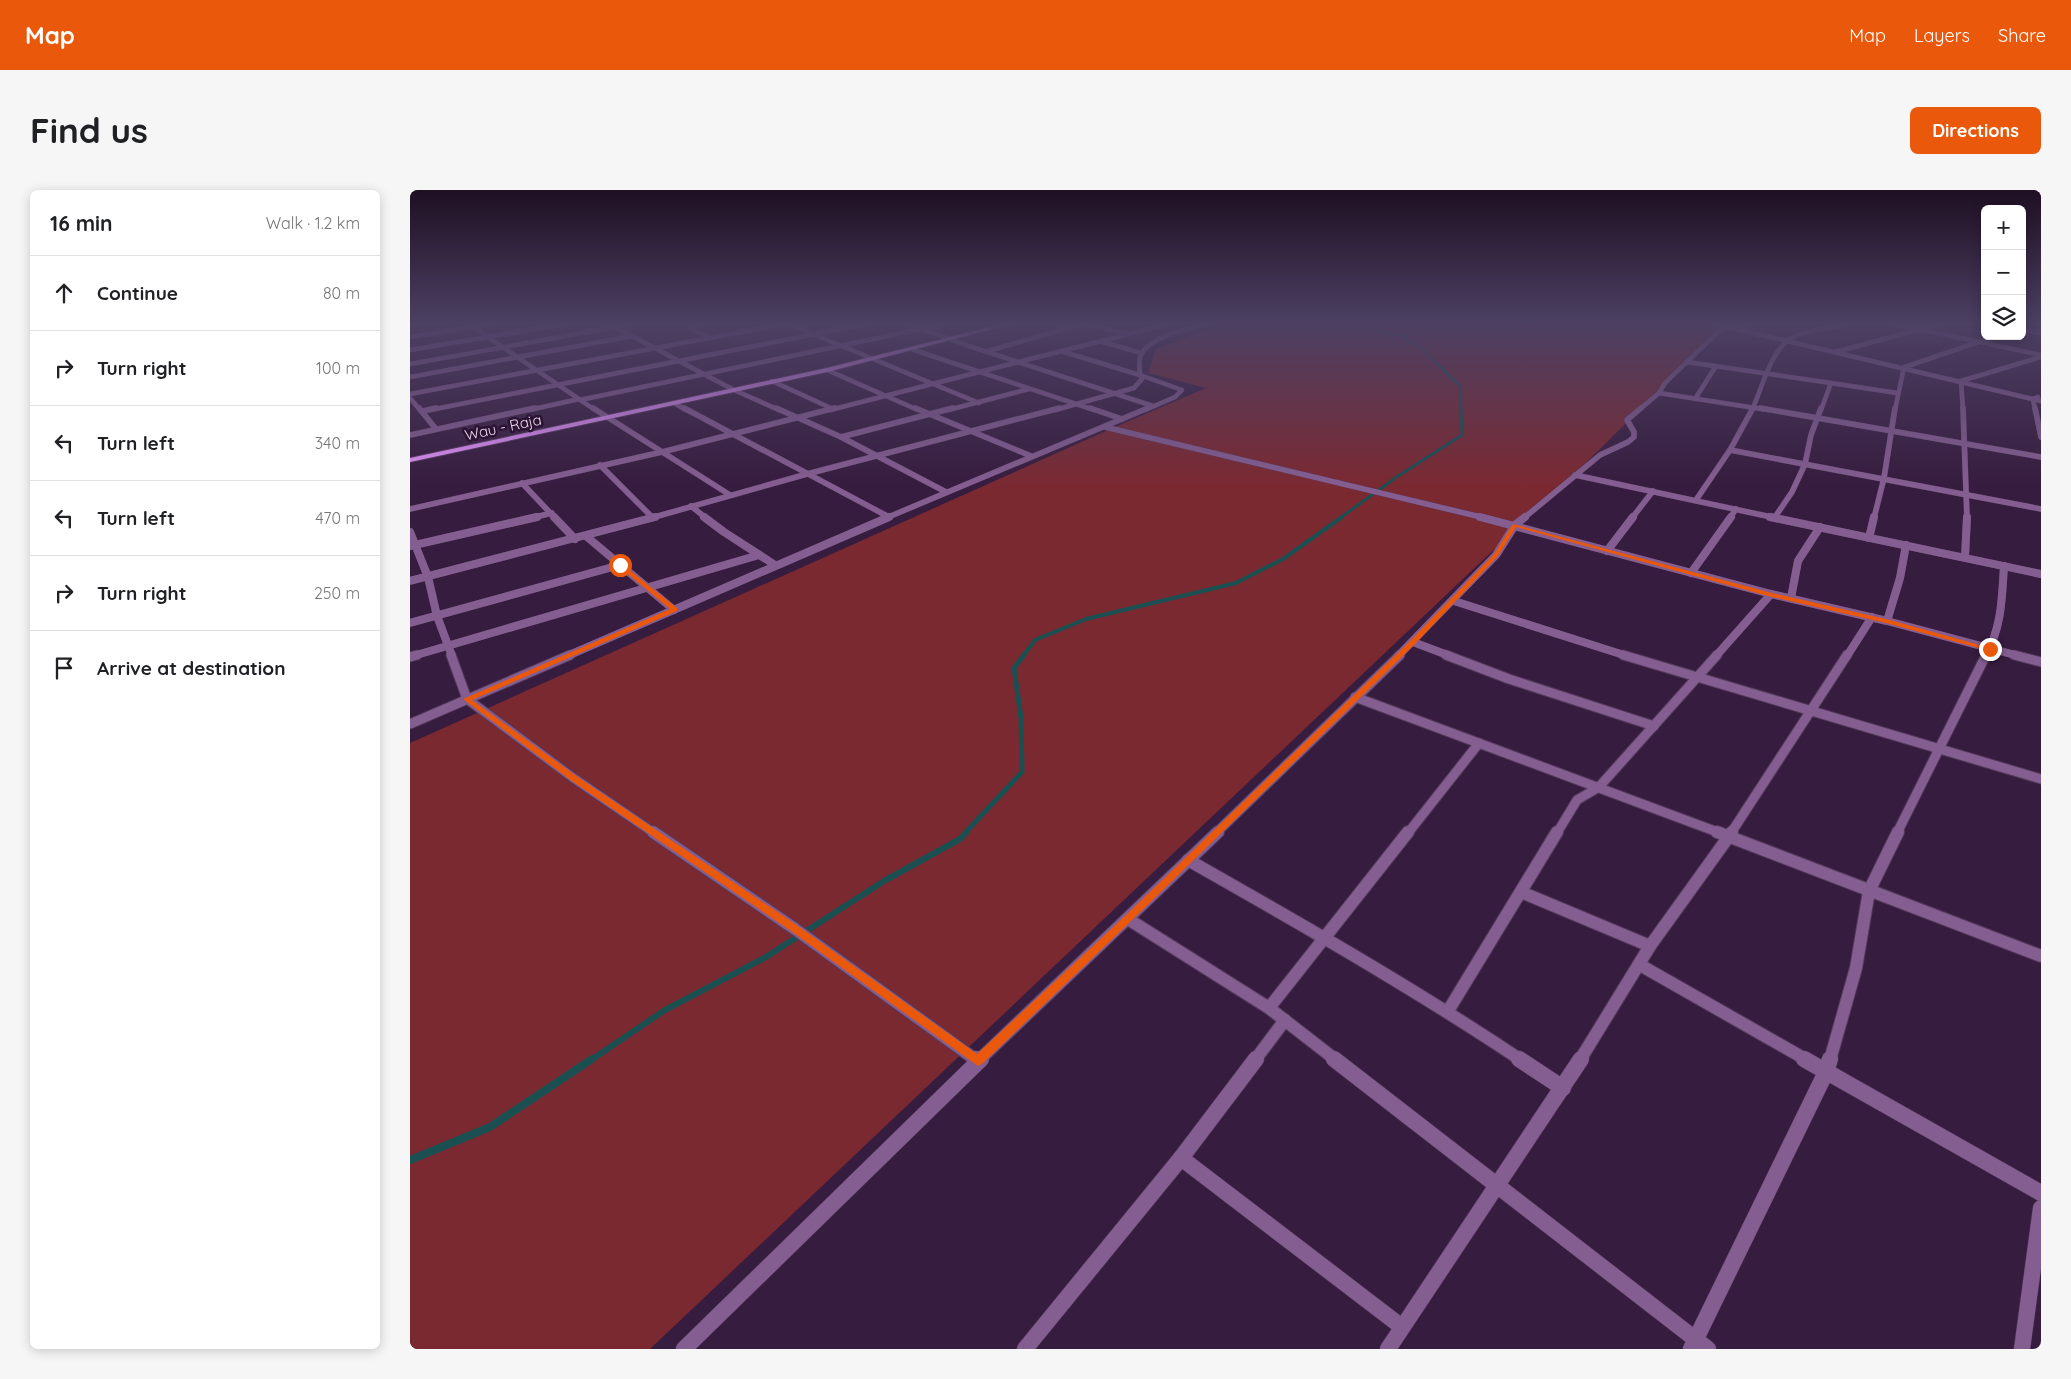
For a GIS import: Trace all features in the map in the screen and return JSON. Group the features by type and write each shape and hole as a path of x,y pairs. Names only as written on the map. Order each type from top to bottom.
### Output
{"main road":[{"name":"Wau - Raja","path":"410,460 790,378"}],"street":[{"path":"410,394 494,378"},
{"path":"548,378 730,495"},
{"path":"410,411 588,378"},
{"path":"410,435 684,378"},
{"path":"712,378 734,390 841,437 946,492"},
{"path":"845,378 1031,456"},
{"path":"920,378 979,403"},
{"path":"410,509 662,452 958,378"},
{"path":"999,378 1122,419"},
{"path":"1070,378 1153,406"},
{"path":"410,581 586,536 806,474 1077,404 1134,388 1142,378"},
{"path":"410,724 775,565 1174,397 1182,390 1149,378"},
{"path":"684,1349 978,1061 1128,919 1454,601 1496,555 1515,525 1600,455 1628,442 1634,437 1634,432 1627,420 1659,393 1670,378"},
{"path":"1695,399 1708,378"},
{"path":"1696,500 1730,450 1733,440 1753,408 1765,378"},
{"path":"1800,378 1897,393"},
{"path":"1869,538 1884,478 1890,430 1901,378"},
{"path":"1949,378 2041,401"},
{"path":"1961,381 1970,378"},
{"path":"1961,381 1968,525 1965,557"},
{"path":"772,382 833,409"},
{"path":"1775,517 1792,492 1805,464 1817,418 1831,383"},
{"path":"841,437 1029,389"},
{"path":"1659,393 1890,430 2041,457"},
{"path":"2033,399 2041,396"},
{"path":"410,398 436,429"},
{"path":"2033,399 2041,437"},
{"path":"674,402 889,517"},
{"path":"1105,426 1515,525 1690,573 1872,617 2041,662"},
{"path":"1730,450 2041,509"},
{"path":"600,465 652,517"},
{"path":"1575,475 2041,574"},
{"path":"522,483 575,538"},
{"path":"1606,551 1653,491"},
{"path":"691,506 724,532 775,565"},
{"path":"1690,573 1736,509"},
{"path":"412,545 552,512"},
{"path":"1791,598 1798,561 1820,527"},
{"path":"410,532 412,545 428,577 437,616 466,699 572,777 795,929 978,1061"},
{"path":"586,536 674,610"},
{"path":"1887,621 1900,578 1906,545"},
{"path":"410,657 759,555"},
{"path":"410,623 620,565"},
{"path":"1128,919 1269,1008 1497,1183 1698,1346 1826,1072 1856,968 1869,891 1980,664 1990,649 1999,627 2004,566"},
{"path":"1448,1011 1577,800 1599,787 1771,594"},
{"path":"1454,601 1696,678 2041,779"},
{"path":"1388,1349 1497,1183 1563,1088 1650,946 1729,837 1872,617"},
{"path":"1412,642 1508,679 1654,726"},
{"path":"1355,697 1599,787 2041,956"},
{"path":"1269,1008 1478,743"},
{"path":"1188,860 1324,937 1448,1011 1563,1088"},
{"path":"1521,892 1650,946"},
{"path":"1640,965 2041,1193"},
{"path":"1026,1349 1181,1158 1285,1020"},
{"path":"1181,1158 1402,1327"},
{"path":"2022,1349 2041,1208"}],"shaded area":[{"path":"1168,378 1672,378 1598,451 650,1349 410,1349 410,743 1206,388"}],"waterway":[{"path":"1452,378 1461,387 1461,408"},
{"path":"1340,518 1398,476 1462,435 1461,408"},
{"path":"1023,656 1035,640 1086,619 1236,583 1283,559 1342,517"},
{"path":"965,833 1022,772 1021,718 1014,668 1024,655"},
{"path":"591,1060 665,1010 766,957 884,881 960,839 967,832"},
{"path":"410,1160 490,1127 592,1059"}],"route":[{"path":"620,565 674,610 466,699 572,777 795,929 978,1061 1128,919 1454,601 1496,555 1515,525 1606,551 1771,594 1887,621 1990,649"}]}
